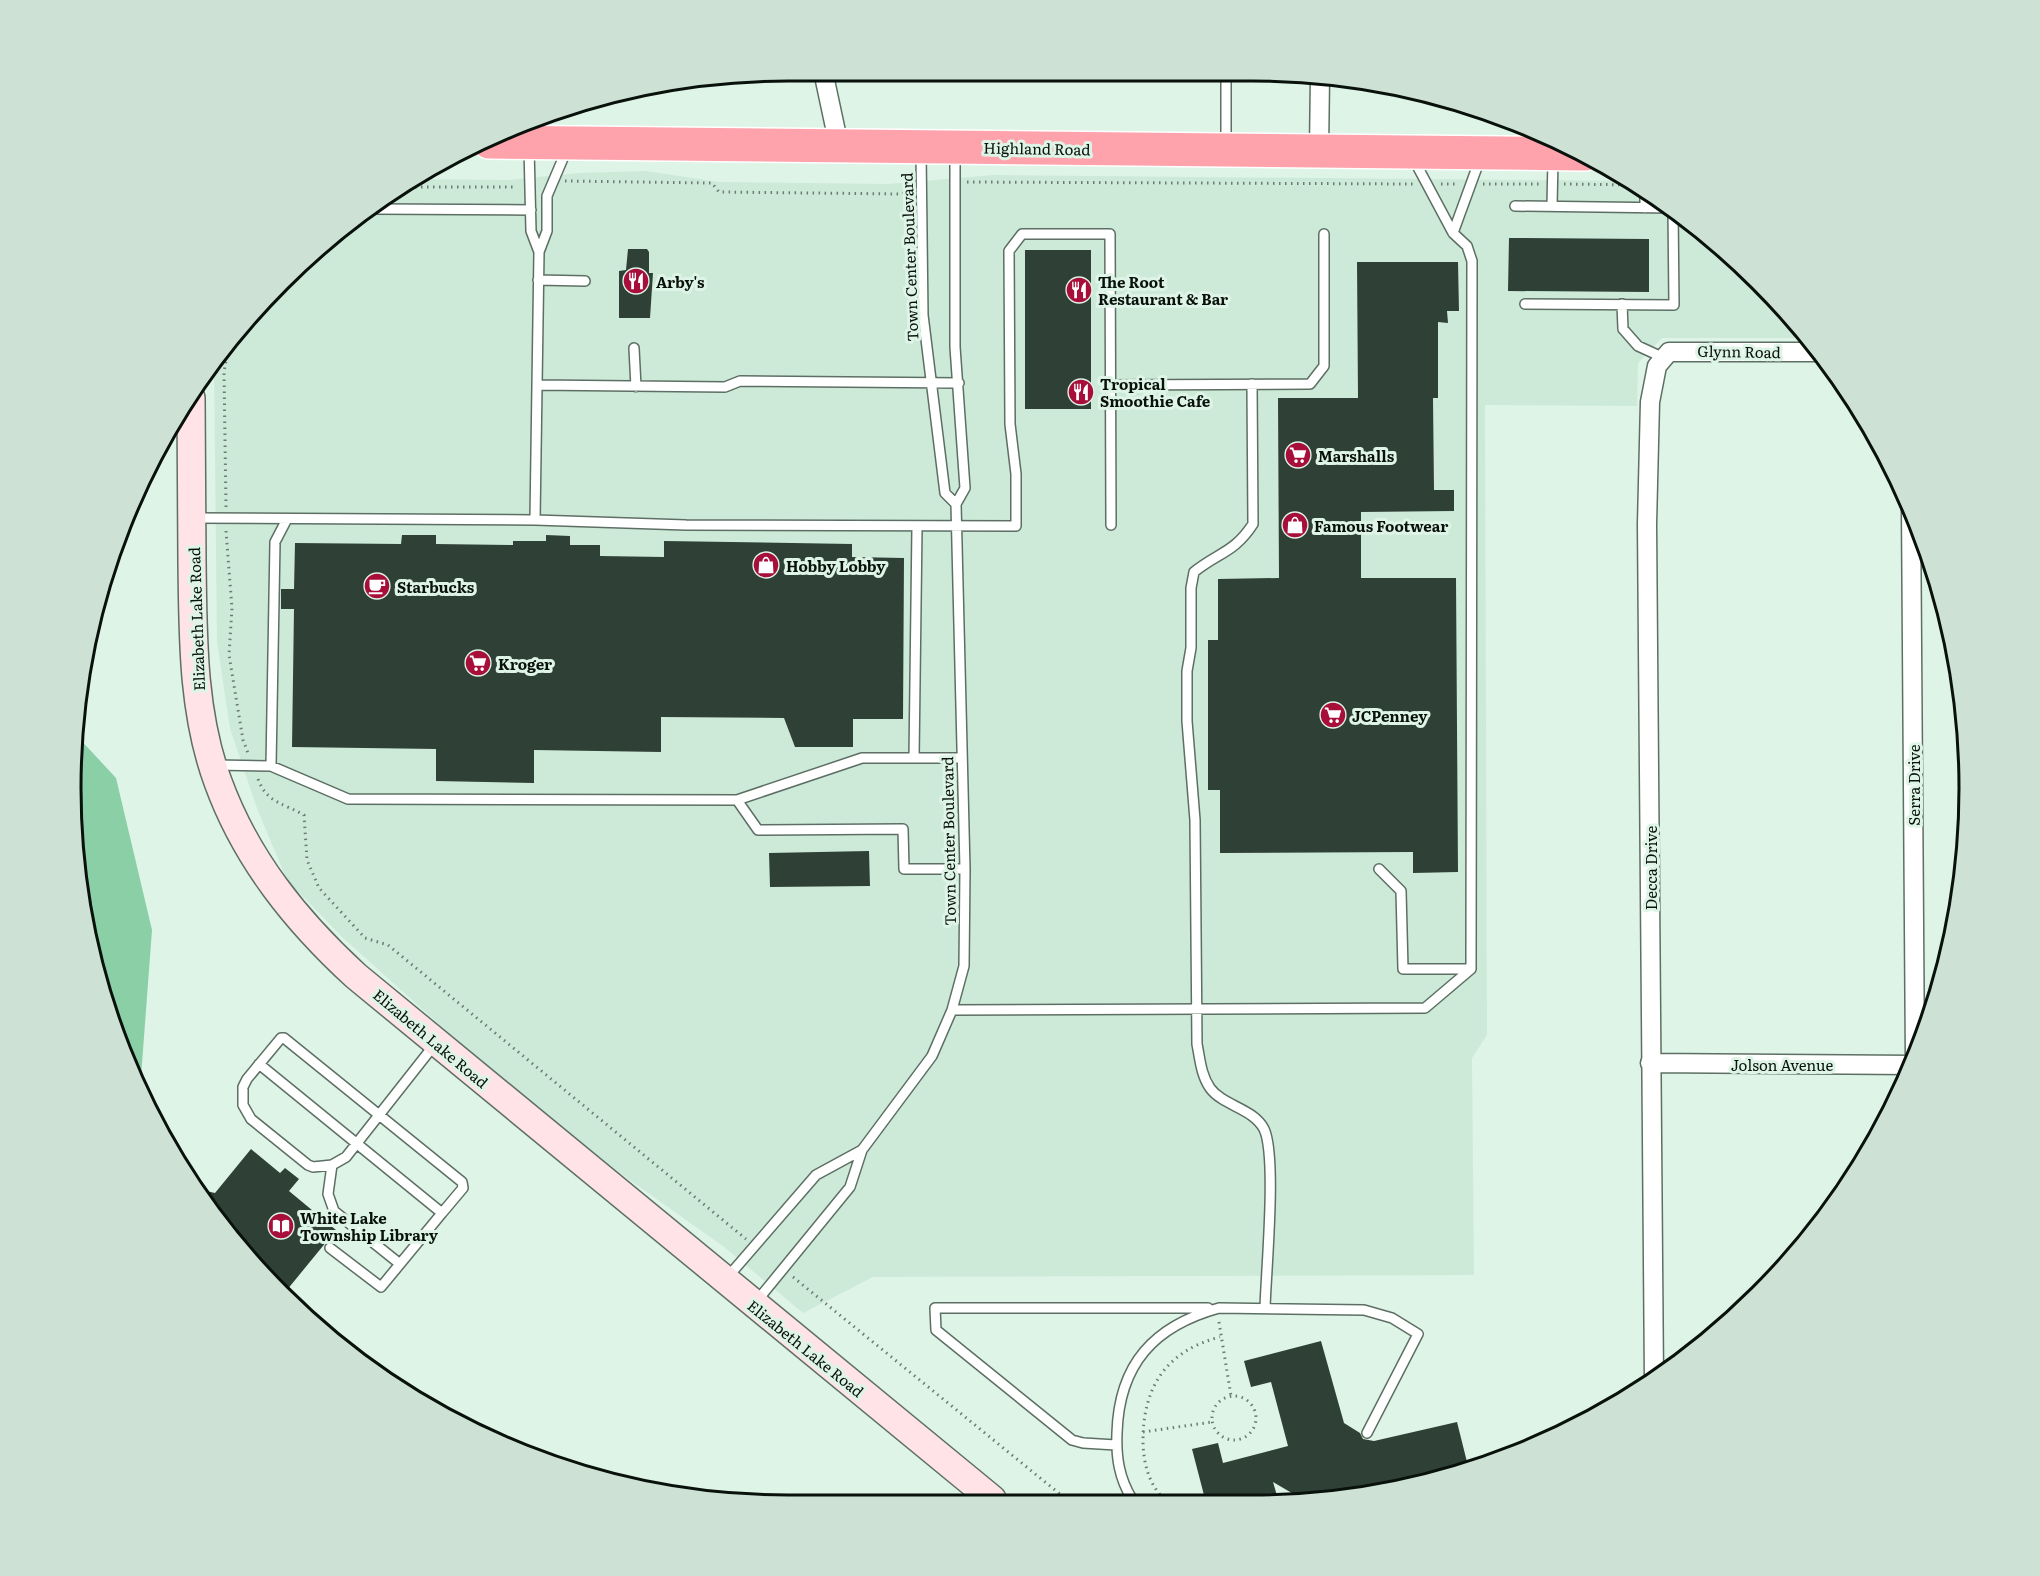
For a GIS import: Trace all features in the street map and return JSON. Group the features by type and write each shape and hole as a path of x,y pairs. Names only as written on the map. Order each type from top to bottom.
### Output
{"highway":[{"name":"Highland Road","path":"502,142 1565,154"}],"street":[{"path":"825,81 839,146"},
{"path":"1319,151 1320,85"},
{"name":"Glynn Road","path":"1662,357 1676,350 1808,352"},
{"name":"Decca Drive","path":"1654,1370 1647,524 1650,402 1657,366 1662,357"},
{"name":"Elizabeth Lake Road","path":"191,409 196,671 212,765 238,828 261,868 285,902 341,962 436,1043 987,1495"},
{"name":"Serra Drive","path":"1911,534 1914,1035"},
{"name":"Jolson Avenue","path":"1650,1063 1903,1064"}],"lane":[{"path":"1226,81 1226,150"},
{"path":"529,142 531,231 538,252 535,520"},
{"path":"538,252 547,231 547,196 570,143"},
{"name":"Town Center Boulevard","path":"921,147 923,315 945,493 956,504"},
{"name":"Town Center Boulevard","path":"754,1305 849,1187 862,1150 932,1056 952,1010 964,966 965,869 956,504 965,488 955,347 955,147"},
{"path":"1410,152 1453,233 1467,246 1472,261 1472,969"},
{"path":"1453,233 1482,153"},
{"path":"1552,206 1568,156"},
{"path":"1645,200 1645,208"},
{"path":"1515,206 1656,208"},
{"path":"383,209 531,210"},
{"path":"1525,304 1674,305 1672,220"},
{"path":"192,518 535,520 686,525 958,528 1016,526 1016,474 1010,424 1009,251 1022,234 1110,234 1111,525"},
{"path":"1111,385 1310,384 1324,366 1324,234"},
{"path":"538,280 585,281"},
{"path":"1622,304 1623,329 1638,346 1662,357"},
{"path":"634,348 636,387"},
{"path":"537,386 725,387 740,381 958,383"},
{"path":"1252,384 1252,524 1242,540 1228,553 1208,561 1194,572 1191,588 1191,648 1187,671 1187,721 1194,820 1196,1009 1202,1072 1211,1089 1251,1114 1264,1128 1270,1154 1265,1308"},
{"path":"271,766 275,542 287,519"},
{"path":"914,758 917,527"},
{"path":"212,765 271,766 348,799 737,800 862,758 962,758"},
{"path":"737,800 758,830 903,829 904,869 965,869"},
{"path":"1379,869 1401,891 1403,969 1472,969"},
{"path":"952,1010 1425,1008 1472,969"},
{"path":"330,1248 381,1287 463,1188 462,1182 379,1115 284,1038 280,1038 243,1088 246,1112 308,1166 332,1165 346,1157 379,1115 436,1043"},
{"path":"259,1064 358,1142 442,1213"},
{"name":"Town Center Boulevard","path":"724,1281 816,1175 862,1150"},
{"path":"332,1165 328,1194 334,1210 400,1264"},
{"path":"1116,1445 1072,1440 936,1330 935,1308 1364,1310 1392,1318 1418,1334 1367,1433"},
{"path":"1130,1495 1120,1474 1116,1445 1120,1398 1131,1371 1141,1355 1170,1327 1219,1308"}],"path":[{"path":"564,181 712,183 719,192 906,192"},
{"path":"976,182 1400,184"},
{"path":"1437,184 1462,184"},
{"path":"416,187 521,186"},
{"path":"226,359 224,372 226,518 232,608 229,655 243,740 263,792 270,799 304,815 307,860 319,888 364,938 388,945 755,1246"},
{"path":"783,1269 1061,1495"},
{"path":"1219,1308 1220,1337 1231,1396"},
{"path":"1162,1495 1147,1471 1143,1432 1148,1399 1164,1369 1192,1347 1220,1337"},
{"path":"1231,1396 1245,1398 1254,1408 1256,1421 1250,1433 1238,1439 1225,1437 1213,1422 1217,1405 1231,1396"},
{"path":"1143,1432 1213,1422"}],"shaded area":[{"path":"646,171 719,182 889,184 993,175 1614,181 1645,200 1718,256 1784,322 1797,338 1662,338 1638,363 1637,406 1485,405 1487,1035 1472,1058 1474,1275 873,1277 803,1313 724,1247 613,1168 481,1062 342,937 287,880 258,811 230,729 217,641 214,376 256,322 322,256 395,200 429,179 508,180 580,173"}],"green space":[{"path":"83,742 116,778 152,930 141,1073 105,971 95,926 87,880 83,834 81,788"}],"building":[{"path":"1509,238 1649,239 1649,292 1508,291"},
{"name":"Arby's","path":"628,249 647,249 649,252 649,273 653,273 650,318 619,318 619,271 626,270"},
{"path":"1025,250 1091,250 1091,409 1025,409"},
{"name":"JCPenney","path":"1357,262 1458,262 1459,311 1447,311 1448,323 1438,322 1438,398 1433,398 1434,490 1454,490 1454,511 1361,512 1361,578 1456,578 1458,872 1413,873 1413,852 1220,853 1220,790 1208,790 1208,640 1218,640 1218,579 1279,578 1278,398 1358,398"},
{"name":"Kroger","path":"402,535 436,535 436,544 513,545 513,541 546,541 546,535 570,536 570,545 600,545 600,556 664,557 664,541 852,544 852,557 904,558 903,719 853,719 853,747 795,747 784,718 661,717 661,752 534,750 534,783 436,781 436,749 292,747 294,609 281,609 281,589 294,589 295,543 401,544"},
{"path":"869,851 870,886 770,887 769,853"},
{"name":"White Lake Township Library","path":"251,1149 280,1173 285,1168 299,1179 289,1191 336,1230 288,1288 256,1254 208,1191 215,1193"},
{"path":"1321,1341 1344,1423 1360,1433 1363,1439 1374,1441 1457,1422 1467,1461 1435,1471 1344,1489 1292,1493 1273,1482 1277,1494 1204,1495 1192,1449 1218,1443 1223,1463 1288,1446 1271,1382 1251,1387 1244,1361"}],"place":[{"name":"Arby's","path":"636,281"},
{"name":"The Root Restaurant & Bar","path":"1079,290"},
{"name":"Tropical Smoothie Cafe","path":"1081,392"},
{"name":"Marshalls","path":"1298,455"},
{"name":"Famous Footwear","path":"1295,525"},
{"name":"Hobby Lobby","path":"766,565"},
{"name":"Starbucks","path":"377,586"},
{"name":"Kroger","path":"478,663"},
{"name":"JCPenney","path":"1333,715"},
{"name":"White Lake Township Library","path":"281,1226"}]}
